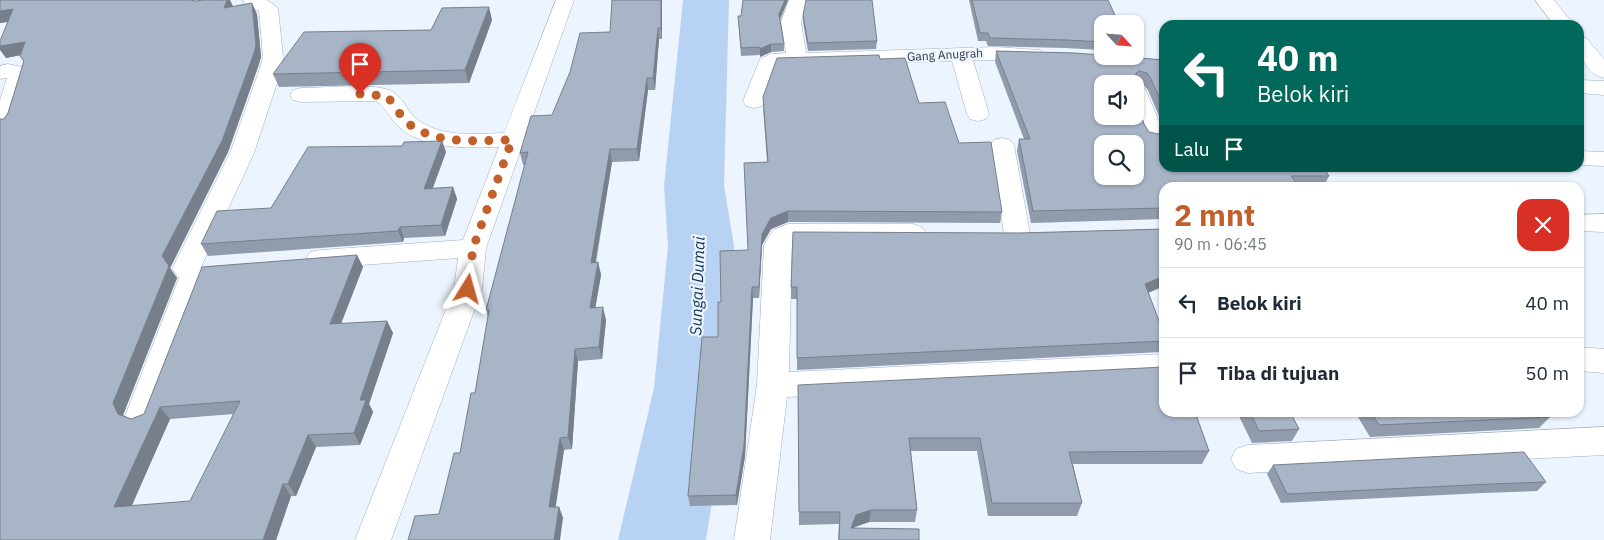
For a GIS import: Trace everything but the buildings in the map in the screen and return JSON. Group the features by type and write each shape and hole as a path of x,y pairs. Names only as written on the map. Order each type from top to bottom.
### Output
{"street":[{"path":"186,269 242,152 271,68 273,58 268,8 252,0"},
{"path":"372,540 468,289 473,248 564,0"},
{"path":"797,60 791,22 798,0"},
{"path":"1544,0 1560,20"},
{"path":"1584,48 1604,72"},
{"name":"Gang Anugrah","path":"754,101 768,61 961,56 996,53 1053,55"},
{"path":"961,56 978,114"},
{"path":"0,73 8,70 19,72 4,124"},
{"path":"1584,87 1604,88"},
{"path":"301,95 379,94 387,96 408,123 426,134 446,140 512,140"},
{"path":"1144,113 1154,137"},
{"path":"1002,145 1017,234"},
{"path":"1584,158 1604,159"},
{"path":"1584,223 1604,223"},
{"path":"752,540 773,385 777,244 782,236 788,233 940,233"},
{"path":"988,234 1046,233"},
{"path":"295,261 473,248"},
{"path":"186,269 216,267"},
{"path":"141,416 194,276 186,269"},
{"path":"1584,359 1604,361"},
{"path":"773,385 1159,366"},
{"path":"1248,459 1604,441"}],"waterway":[{"name":"Sungai Dumai","path":"662,540 692,388 701,246 694,186 706,0"}],"route":[{"path":"360,94 387,96 408,123 426,134 446,140 512,140 473,248 468,289"}]}
